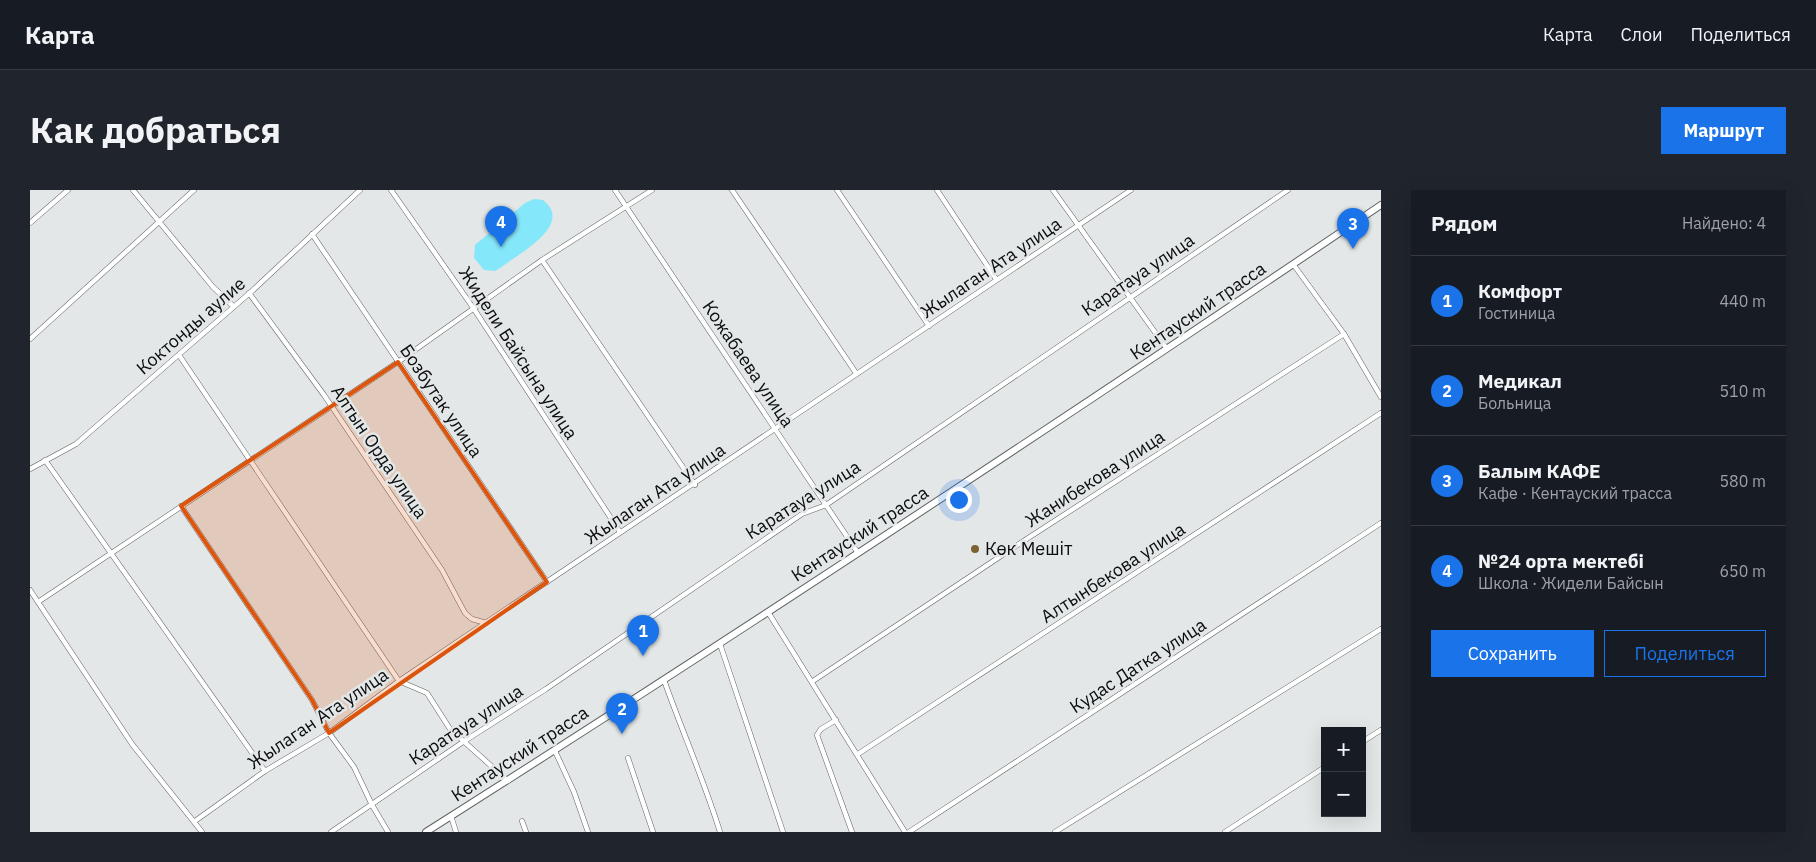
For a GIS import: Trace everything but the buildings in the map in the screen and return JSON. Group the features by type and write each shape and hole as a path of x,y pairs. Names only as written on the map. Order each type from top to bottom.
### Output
{"main road":[{"name":"Кентауский трасса","path":"426,832 720,644 1168,350 1381,205"}],"street":[{"path":"30,224 68,190"},
{"path":"132,190 160,221 213,287 233,306"},
{"path":"30,339 194,190"},
{"name":"Коктонды аулие","path":"30,469 76,444 249,293 360,190"},
{"name":"Жидели Байсына улица","path":"391,190 474,309 620,532"},
{"name":"Кожабаева улица","path":"615,190 858,553"},
{"path":"38,602 398,362 542,260 652,190"},
{"path":"732,190 856,373"},
{"path":"837,190 929,326"},
{"path":"936,190 996,278"},
{"path":"1053,190 1168,350"},
{"name":"Жылаган Ата улица","path":"195,821 265,771 329,733 399,681 620,532 694,485 856,373 929,326 996,278 1079,226 1131,190"},
{"name":"Каратауа улица","path":"331,832 463,742 546,689 802,514 826,505 1288,190"},
{"name":"Бозбутак улица","path":"312,234 547,582"},
{"path":"542,260 694,485"},
{"path":"1293,264 1344,334 1381,397"},
{"name":"Алтын Орда улица","path":"249,293 331,406 442,570 465,613 472,619 486,623"},
{"name":"Жанибекова улица","path":"813,681 1022,542 1344,334"},
{"path":"179,355 399,681 427,693 450,729 508,781"},
{"name":"Алтынбекова улица","path":"858,754 1381,413"},
{"path":"45,460 265,771"},
{"path":"181,506 312,700 329,733 354,767 372,805 388,832"},
{"name":"Кудас Датка улица","path":"909,832 1381,523"},
{"path":"30,590 132,744 202,832"},
{"path":"768,612 813,681 905,832"},
{"path":"1055,832 1381,629"},
{"path":"720,644 783,832"},
{"path":"664,680 706,788 720,832"},
{"path":"836,720 821,729 817,735 852,832"},
{"path":"1366,739 1381,730"},
{"path":"555,751 574,792 588,832"},
{"path":"628,758 653,832"},
{"path":"1224,832 1321,770"},
{"path":"451,816 456,832"},
{"path":"522,821 526,832"}],"highlighted area":[{"path":"398,362 547,582 329,733 312,700 181,506"}],"shaded area":[{"path":"534,199 543,200 551,210 552,219 548,229 530,247 500,268 495,271 484,270 474,258 475,245 525,203"}],"place":[{"name":"№24 орта мектебі","path":"501,247"},
{"name":"Балым КАФЕ","path":"1353,249"},
{"name":"Көк Мешіт","path":"975,549"},
{"name":"Комфорт","path":"643,656"},
{"name":"Медикал","path":"622,734"}]}
